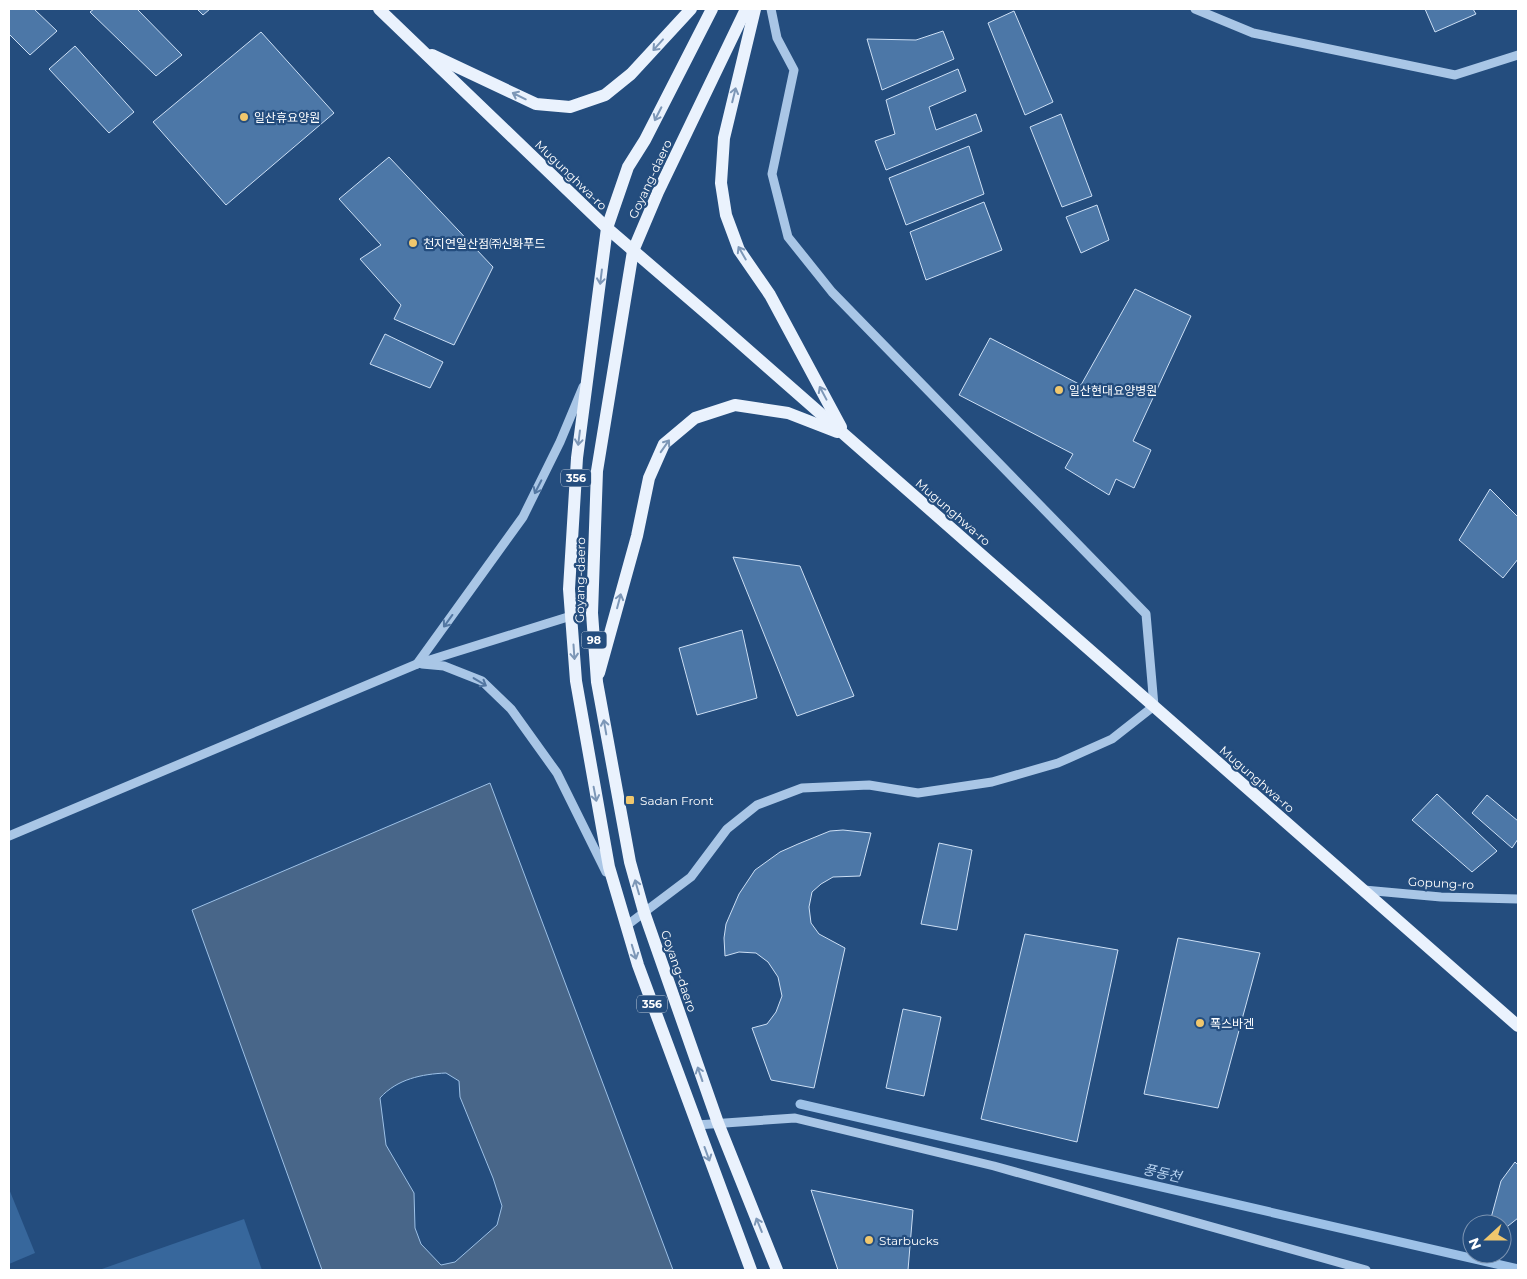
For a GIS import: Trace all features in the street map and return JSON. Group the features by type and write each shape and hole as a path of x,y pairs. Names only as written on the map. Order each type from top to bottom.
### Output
{"main road":[{"name":"Mugunghwa-ro","path":"379,9 607,228 1518,1026"},
{"path":"421,49 536,104 570,107 605,95 625,79 691,9"},
{"name":"Goyang-daero","path":"712,9 645,140 628,167 607,228 577,458 569,589 576,680 591,776 609,866 638,965 751,1270"},
{"name":"Goyang-daero","path":"746,9 633,251 596,471 592,613 597,682 630,862 644,912 718,1123 777,1270"},
{"path":"755,9 724,138 721,183 726,214 739,250 770,294 846,436"},
{"path":"597,682 637,536 649,478 664,444 695,418 734,405 788,413 846,436"}],"street":[{"path":"626,926 692,877 727,829 757,805 802,788 869,785 918,793 992,782 1058,763 1112,740 1154,706 1146,614 832,292 788,237 772,174 794,70 777,38 771,9"},
{"path":"1195,9 1253,33 1455,75 1518,56"},
{"path":"417,664 523,517 560,442 587,378"},
{"path":"9,836 417,664 571,616"},
{"path":"417,664 444,666 482,681 511,709 557,773 617,893"},
{"name":"Gopung-ro","path":"1362,890 1441,897 1518,899"},
{"path":"697,1125 795,1118 994,1166 1349,1269 1366,1270"}],"shaded area":[{"path":"490,783 673,1270 322,1270 192,910","holes":["446,1073 459,1081 460,1097 493,1178 502,1206 497,1225 455,1262 441,1265 421,1244 415,1228 414,1193 386,1145 380,1098 394,1086 419,1076"]},
{"path":"9,1189 35,1253 9,1264"},
{"path":"244,1219 262,1270 99,1270"}],"building":[{"path":"9,9 34,9 57,31 30,55 9,34"},
{"path":"94,9 137,9 182,55 156,76 90,12"},
{"path":"197,9 210,9 203,15"},
{"path":"1425,9 1473,9 1476,14 1435,32"},
{"path":"1014,11 1053,102 1025,115 988,23"},
{"path":"943,31 954,59 882,90 867,39 916,40"},
{"name":"일산휴요양원","path":"261,32 334,113 226,205 153,122"},
{"path":"75,46 134,112 109,133 49,69"},
{"path":"958,69 966,91 929,107 936,130 976,114 982,131 886,170 875,141 895,134 886,100"},
{"path":"1061,114 1092,196 1062,207 1030,127"},
{"path":"969,146 984,194 906,225 889,178"},
{"path":"389,157 493,267 454,345 394,319 401,305 360,259 381,245 339,199"},
{"path":"984,202 1002,250 926,280 910,232"},
{"path":"1097,205 1109,240 1081,253 1066,217"},
{"name":"일산현대요양병원","path":"1135,289 1191,316 1133,441 1151,450 1134,488 1116,479 1109,495 1065,468 1073,454 959,395 990,338 1081,385"},
{"path":"385,334 443,362 430,388 370,364"},
{"path":"1490,489 1518,517 1518,559 1503,578 1459,540"},
{"path":"733,557 800,566 854,696 797,716"},
{"path":"742,630 757,698 697,715 679,648"},
{"path":"1437,794 1497,851 1472,872 1412,820"},
{"path":"1487,795 1518,821 1518,839 1512,848 1472,813"},
{"path":"843,830 871,833 860,876 833,877 812,892 809,907 811,923 819,934 845,948 814,1088 771,1080 752,1028 767,1024 776,1012 782,996 778,977 768,962 756,953 739,952 725,956 724,938 726,924 739,894 755,870 780,852 830,831"},
{"path":"939,843 972,850 957,930 921,924"},
{"path":"1025,934 1118,950 1077,1142 981,1119"},
{"name":"폭스바겐","path":"1178,938 1260,953 1218,1108 1144,1094"},
{"path":"903,1009 941,1017 924,1096 886,1088"},
{"path":"1515,1162 1518,1165 1518,1218 1512,1223 1512,1214 1492,1214 1501,1181"},
{"name":"Starbucks","path":"811,1190 913,1210 908,1270 838,1270"}],"waterway":[{"name":"풍동천","path":"800,1104 1518,1269"}],"place":[{"name":"일산휴요양원","path":"244,117"},
{"name":"천지연일산점㈜신화푸드","path":"413,243"},
{"name":"일산현대요양병원","path":"1059,390"},
{"name":"Sadan Front","path":"630,800"},
{"name":"폭스바겐","path":"1200,1023"},
{"name":"Starbucks","path":"869,1240"}]}
